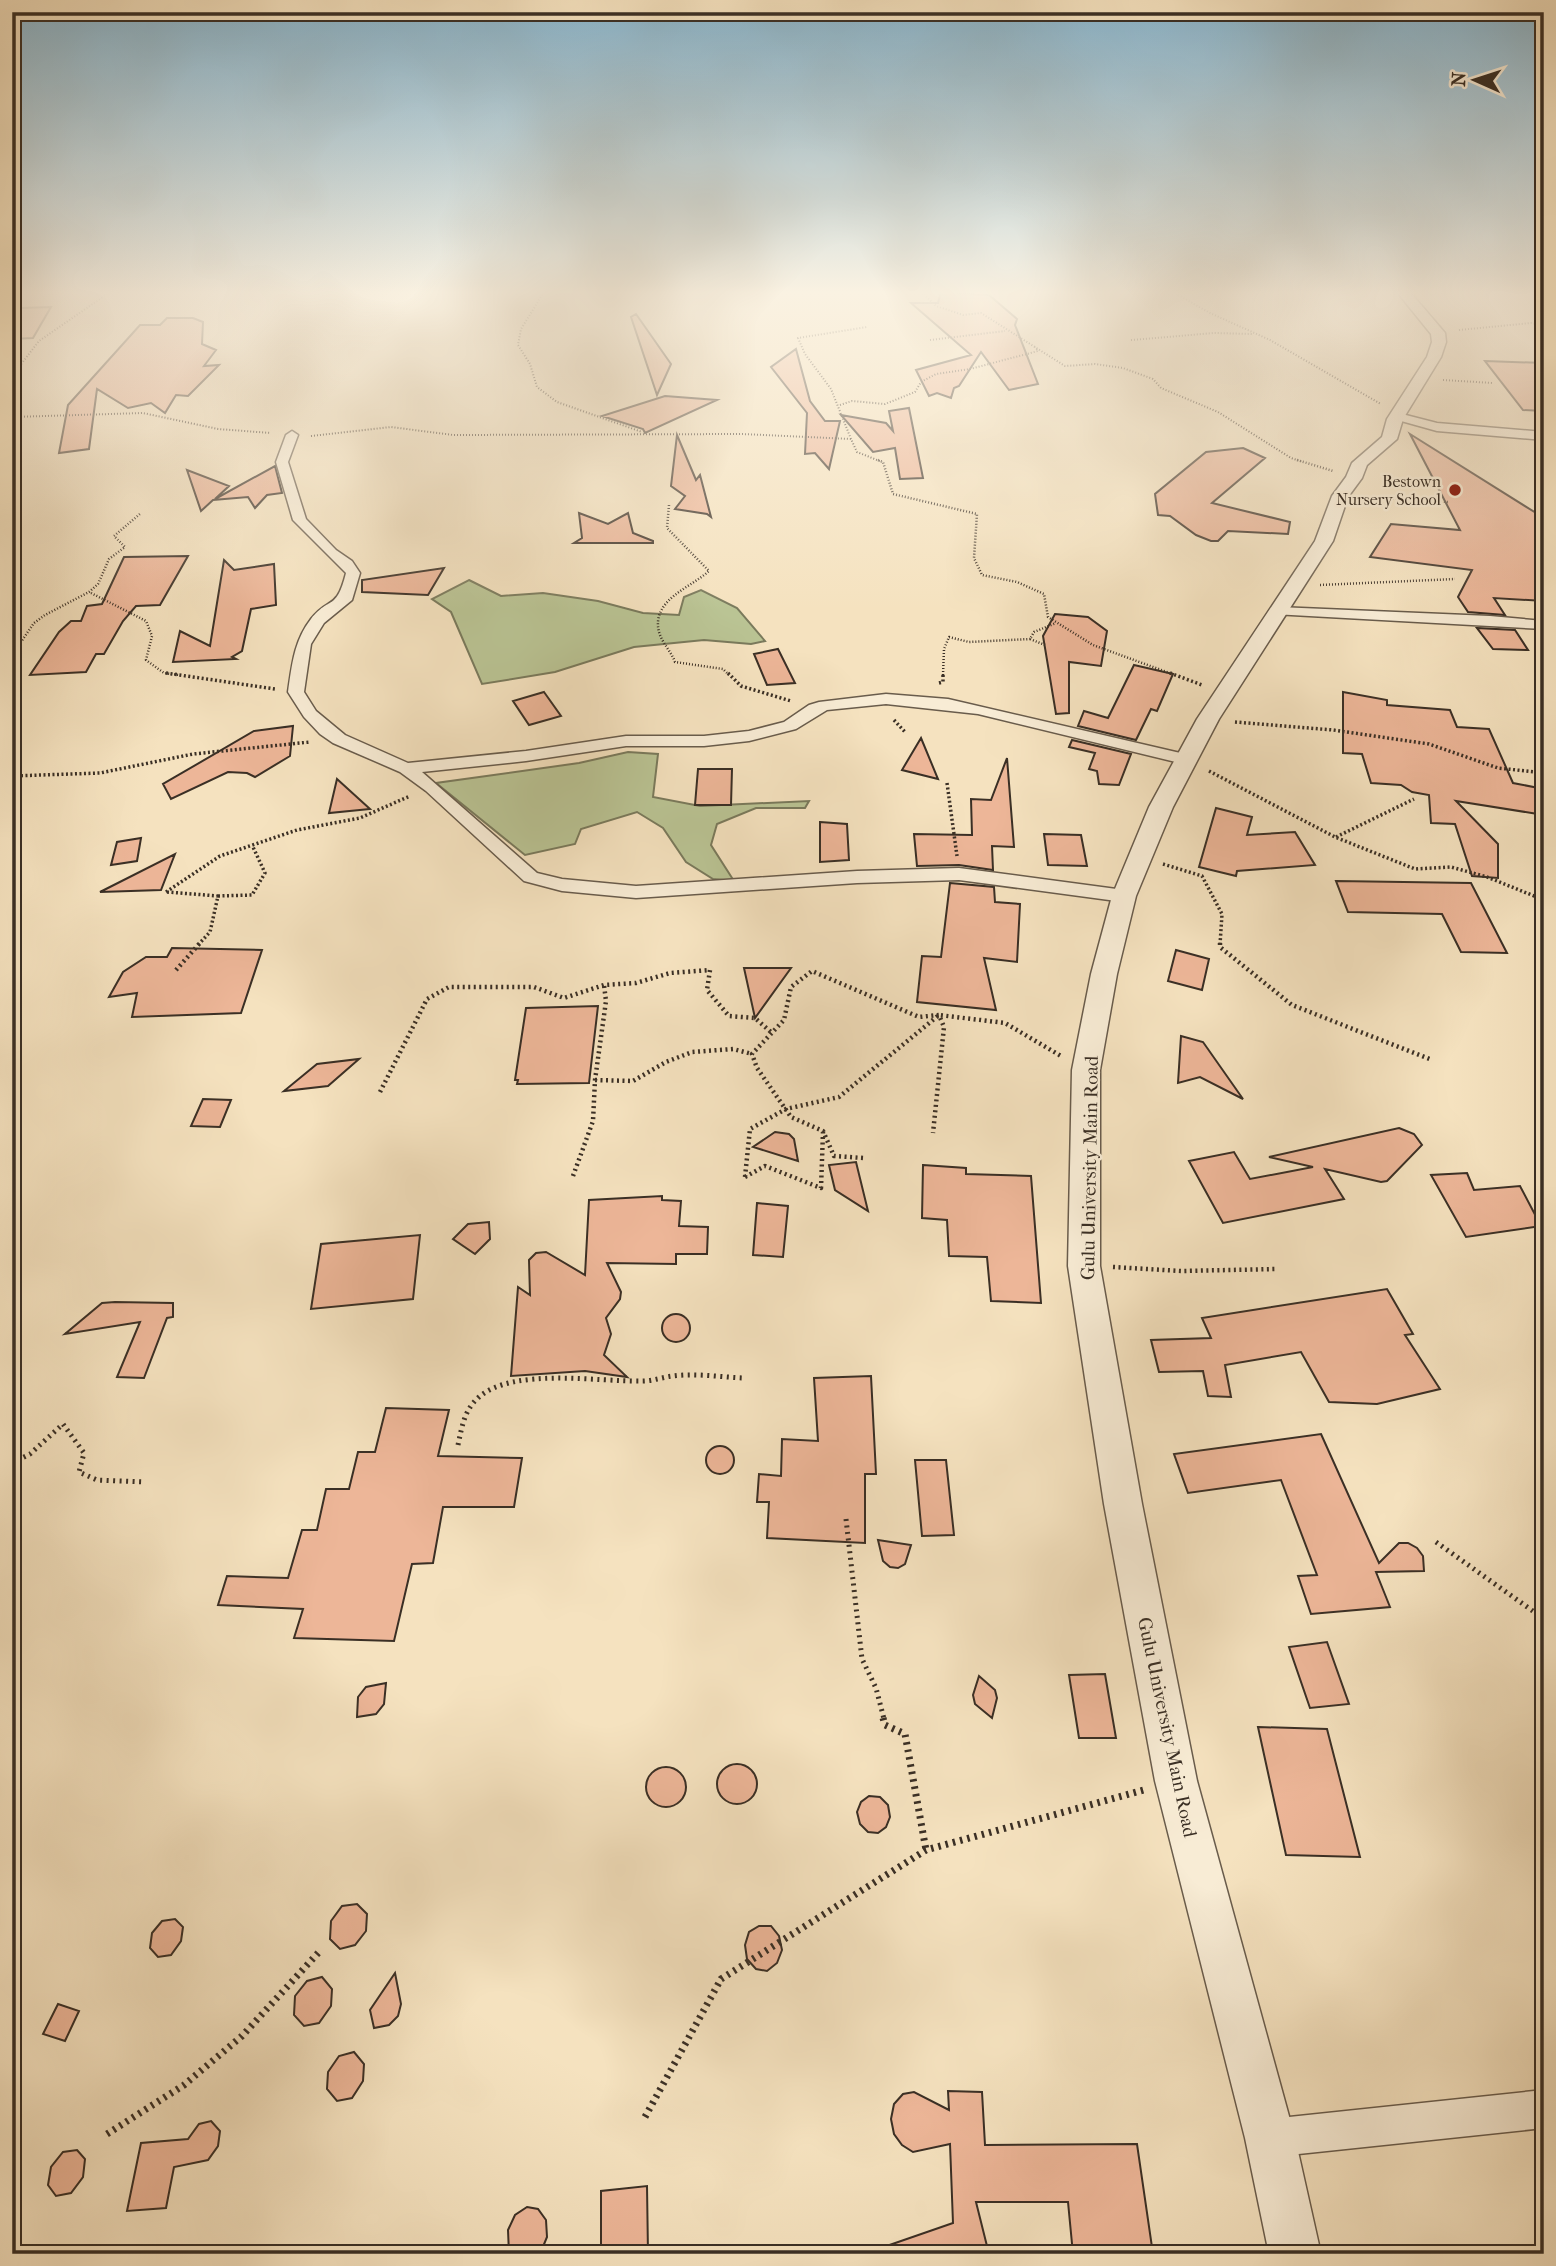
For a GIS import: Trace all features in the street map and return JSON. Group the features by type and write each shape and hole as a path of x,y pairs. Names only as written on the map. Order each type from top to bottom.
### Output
{"street":[{"name":"Gulu University Main Road","path":"1295,2254 1270,2138 1176,1781 1123,1504 1084,1266 1086,1070 1104,974 1124,895 1184,759 1324,541 1360,464 1389,439 1410,398"},
{"path":"1399,417 1437,426 1544,436"},
{"path":"292,435 282,462 300,520 331,553 347,564 353,573 347,597 317,620 303,644 296,692 310,714 339,739 406,768 432,787 531,877 562,885 636,892 844,878 959,874 1124,895"},
{"path":"1286,598 1544,625"},
{"path":"406,768 539,754 626,741 704,741 748,736 790,726 816,708 836,703 878,700 934,702 1010,716 1184,759"},
{"path":"1270,2138 1544,2109"}],"path":[{"path":"551,398 646,434"},
{"path":"836,398 856,452 883,462 892,494 977,514 974,558 982,575 1017,582 1044,594 1048,617 1093,645 1217,707 1333,730 1429,744 1498,768 1544,773"},
{"path":"840,405 852,401 885,404 901,398"},
{"path":"1184,398 1218,412 1291,458 1347,487 1448,502"},
{"path":"1372,398 1399,417"},
{"path":"12,417 143,413 218,429 292,435 337,436 368,428 402,427 441,436 742,434 851,439"},
{"path":"669,505 667,528 689,551 702,560 709,571 704,577 671,596 660,615 659,632 673,653 675,662 723,669 741,686 816,708"},
{"path":"12,655 34,623 51,611 90,593 107,574 109,559 125,547 114,536 141,513"},
{"path":"1286,598 1401,579 1455,579"},
{"path":"90,593 146,621 152,636 146,660 164,673 296,692"},
{"path":"1030,639 1034,632 1056,623"},
{"path":"930,685 943,682 944,649 949,638 969,642 1030,639 1045,645"},
{"path":"12,776 100,773 193,754 339,739"},
{"path":"1184,759 1335,837 1415,869 1451,867 1487,877 1544,900"},
{"path":"947,783 959,874"},
{"path":"253,847 265,873 252,895 218,896 166,892 220,856 298,830 359,818 432,787"},
{"path":"1335,837 1414,799"},
{"path":"1139,856 1202,876 1222,914 1220,947 1292,1005 1432,1060"},
{"path":"176,970 210,932 218,896"},
{"path":"380,1092 427,999 449,987 534,987 564,998 604,985 636,983 670,973 710,970 707,990 729,1016 755,1018 772,1032"},
{"path":"752,1054 784,1020 791,987 812,971 919,1017 939,1015 1005,1023 1086,1070"},
{"path":"573,1176 593,1121 595,1080 603,1036 604,985"},
{"path":"823,1131 821,1188 765,1166 745,1177 750,1129 786,1109 839,1097 939,1015"},
{"path":"933,1133 944,1027 939,1015"},
{"path":"595,1080 633,1081 666,1062 692,1052 733,1049 752,1054"},
{"path":"752,1054 757,1068 791,1117 823,1131 834,1156 863,1158"},
{"path":"12,1250 15,1258 12,1260"},
{"path":"1084,1266 1181,1271 1277,1269"},
{"path":"458,1445 458,1426 471,1402 492,1389 554,1377 646,1381 672,1376 743,1378"},
{"path":"12,1463 30,1454 63,1424 84,1453 79,1472 97,1480 145,1482"},
{"path":"846,1519 863,1660 876,1688 885,1725 905,1734 926,1850"},
{"path":"1436,1542 1544,1619"},
{"path":"645,2117 721,1979 926,1850 1176,1781"},
{"path":"107,2134 184,2085 242,2036 318,1952"}],"green space":[{"path":"469,580 501,596 543,593 598,601 643,613 679,615 684,597 701,590 737,608 765,641 751,644 704,640 634,647 555,672 482,684 451,612 432,599"},
{"path":"628,752 658,754 653,797 700,806 809,801 805,808 756,808 717,824 711,845 734,881 713,879 686,862 663,828 637,812 581,829 575,844 525,855 436,783 579,763"}],"building":[{"path":"75,398 96,398 89,449 59,453 68,405"},
{"path":"111,398 174,398 165,413 151,403 128,408"},
{"path":"659,398 717,400 645,433 643,429 602,416"},
{"path":"795,398 809,398 825,421 840,421 829,469 815,453 805,454 807,413"},
{"path":"1513,398 1544,398 1544,411 1523,410"},
{"path":"909,408 923,478 900,479 895,448 873,452 841,415 886,423 893,431 889,411"},
{"path":"1410,434 1536,513 1544,541 1544,601 1494,598 1505,615 1468,612 1458,597 1472,570 1370,557 1391,524 1460,530"},
{"path":"677,435 696,480 700,475 711,517 675,509 685,496 671,486"},
{"path":"1243,448 1265,458 1212,503 1290,522 1288,534 1228,531 1218,541 1211,541 1196,535 1170,516 1158,515 1155,494 1206,452"},
{"path":"275,466 282,493 267,495 255,508 248,497 213,500 201,511 187,470 229,486 215,499"},
{"path":"579,513 608,524 628,513 633,533 653,543 574,543 582,538"},
{"path":"188,556 160,605 136,606 123,621 104,654 96,654 86,672 30,675 59,632 71,621 81,621 87,606 102,604 124,557"},
{"path":"224,560 234,570 274,564 276,605 251,609 242,651 232,657 236,659 173,662 180,631 210,646"},
{"path":"444,568 428,595 362,592 362,580"},
{"path":"1055,614 1088,617 1107,631 1101,666 1069,662 1069,713 1056,714 1043,636"},
{"path":"1477,628 1515,630 1528,650 1493,649"},
{"path":"778,649 795,683 767,685 754,654"},
{"path":"1134,665 1173,674 1157,711 1151,709 1136,740 1078,726 1084,711 1108,718"},
{"path":"544,692 561,716 529,725 513,701"},
{"path":"1343,692 1387,700 1387,705 1450,710 1457,727 1489,729 1513,783 1544,789 1544,815 1456,801 1498,844 1498,878 1472,876 1455,824 1431,823 1429,795 1412,792 1401,785 1371,783 1362,754 1343,753"},
{"path":"293,726 290,756 255,777 247,773 228,772 171,799 163,784 254,731"},
{"path":"921,738 938,779 902,770"},
{"path":"1072,740 1131,754 1119,785 1099,784 1097,771 1089,769 1095,753 1069,747"},
{"path":"1007,758 1014,847 992,846 993,870 959,865 917,866 914,834 972,835 971,799 991,800"},
{"path":"698,769 732,769 731,805 695,805"},
{"path":"337,779 370,809 329,813"},
{"path":"1216,808 1252,817 1247,835 1295,832 1315,865 1237,871 1236,876 1199,867"},
{"path":"820,822 847,824 849,860 820,862"},
{"path":"1044,834 1081,835 1087,866 1048,865"},
{"path":"141,838 137,861 111,865 117,842"},
{"path":"175,854 161,890 100,892"},
{"path":"1336,881 1471,883 1507,953 1461,952 1442,914 1348,912"},
{"path":"950,883 994,887 995,902 1020,904 1017,962 984,958 996,1010 917,1002 922,956 941,957"},
{"path":"172,948 262,950 241,1013 132,1017 137,993 109,997 123,972 146,957 167,957"},
{"path":"1176,950 1209,959 1202,990 1168,981"},
{"path":"744,968 791,968 755,1018"},
{"path":"598,1006 589,1083 517,1084 518,1080 515,1080 526,1008"},
{"path":"1181,1036 1203,1042 1243,1099 1200,1077 1178,1083"},
{"path":"359,1059 328,1086 284,1091 317,1064"},
{"path":"203,1099 231,1100 220,1127 191,1126"},
{"path":"1399,1128 1414,1134 1422,1145 1387,1181 1381,1182 1325,1169 1344,1199 1223,1223 1189,1161 1234,1152 1250,1179 1313,1167 1269,1157"},
{"path":"775,1132 789,1134 794,1139 798,1161 753,1147"},
{"path":"856,1162 868,1211 835,1190 829,1165"},
{"path":"923,1165 966,1168 966,1174 1031,1176 1041,1303 991,1301 987,1257 949,1256 947,1220 922,1218"},
{"path":"1467,1173 1474,1190 1520,1186 1541,1226 1466,1237 1431,1175"},
{"path":"662,1196 662,1200 681,1201 679,1226 708,1227 707,1254 676,1254 676,1264 607,1263 621,1292 620,1299 606,1318 611,1334 604,1355 627,1377 585,1371 511,1376 518,1287 530,1295 529,1260 536,1253 546,1252 585,1275 589,1200"},
{"path":"757,1203 788,1206 783,1257 753,1255"},
{"path":"489,1222 490,1239 475,1254 453,1239 468,1224"},
{"path":"420,1235 413,1299 311,1309 321,1244"},
{"path":"1387,1289 1413,1334 1405,1335 1440,1389 1377,1404 1329,1402 1301,1352 1225,1365 1231,1397 1208,1396 1203,1371 1159,1372 1151,1340 1211,1338 1202,1318"},
{"path":"102,1303 173,1303 173,1317 167,1318 144,1378 117,1377 140,1322 65,1334"},
{"path":"676,1314 686,1318 690,1328 686,1338 676,1342 666,1338 662,1328 666,1318"},
{"path":"871,1376 876,1474 865,1474 865,1543 767,1538 769,1502 757,1502 759,1474 781,1476 782,1439 818,1441 814,1378"},
{"path":"386,1408 449,1410 438,1456 522,1458 514,1507 443,1507 433,1563 412,1564 394,1641 294,1638 303,1609 218,1605 227,1576 288,1578 302,1530 317,1530 326,1489 349,1489 358,1452 375,1452"},
{"path":"1321,1434 1379,1563 1399,1543 1408,1543 1417,1548 1423,1556 1424,1571 1376,1572 1390,1607 1311,1614 1298,1576 1317,1575 1281,1480 1188,1493 1174,1454"},
{"path":"720,1446 730,1450 734,1460 730,1470 720,1474 710,1470 706,1460 710,1450"},
{"path":"915,1460 946,1460 954,1535 922,1536"},
{"path":"878,1540 911,1545 905,1564 898,1568 890,1567 883,1561"},
{"path":"1327,1642 1349,1704 1310,1708 1289,1647"},
{"path":"1105,1674 1116,1738 1079,1738 1069,1675"},
{"path":"979,1676 995,1690 997,1698 992,1718 975,1704 973,1695"},
{"path":"386,1683 384,1704 376,1714 357,1717 358,1697 366,1687"},
{"path":"1258,1727 1327,1729 1360,1857 1286,1855"},
{"path":"737,1764 745,1765 751,1770 756,1776 756,1792 751,1798 745,1803 737,1804 729,1803 723,1798 718,1792 717,1784 718,1776 723,1770 729,1765"},
{"path":"666,1767 674,1768 680,1773 685,1779 685,1795 680,1801 674,1806 666,1807 658,1806 652,1801 647,1795 646,1787 647,1779 652,1773 658,1768"},
{"path":"869,1796 880,1797 888,1805 890,1817 886,1827 878,1833 868,1832 860,1824 857,1812 861,1802"},
{"path":"357,1904 367,1914 366,1931 355,1945 340,1949 330,1939 331,1921 342,1906"},
{"path":"175,1919 183,1927 181,1941 171,1955 158,1957 150,1948 152,1933 162,1921"},
{"path":"759,1926 771,1926 779,1936 782,1950 777,1963 767,1971 756,1969 747,1959 745,1945 749,1932"},
{"path":"395,1973 401,2004 398,2016 389,2025 374,2028 370,2010"},
{"path":"322,1977 332,1989 331,2006 319,2023 304,2026 294,2015 295,1996 307,1981"},
{"path":"58,2004 79,2011 65,2041 43,2034"},
{"path":"354,2052 364,2064 363,2081 352,2098 337,2101 327,2089 328,2072 339,2056"},
{"path":"948,2091 982,2092 985,2145 1137,2144 1153,2254 1073,2254 1068,2202 976,2202 989,2254 875,2254 875,2250 953,2223 950,2144 913,2152 902,2145 894,2134 891,2119 894,2104 903,2094 914,2092 949,2110"},
{"path":"211,2121 220,2131 218,2146 208,2160 174,2167 166,2208 127,2211 141,2143 188,2139 199,2124"},
{"path":"77,2150 85,2159 83,2177 71,2193 56,2196 48,2185 51,2167 63,2152"},
{"path":"647,2186 648,2254 601,2254 601,2191"},
{"path":"527,2207 538,2209 546,2220 547,2237 540,2254 509,2254 508,2230 515,2215"}],"place":[{"name":"Bestown Nursery School","path":"1455,490"}]}
